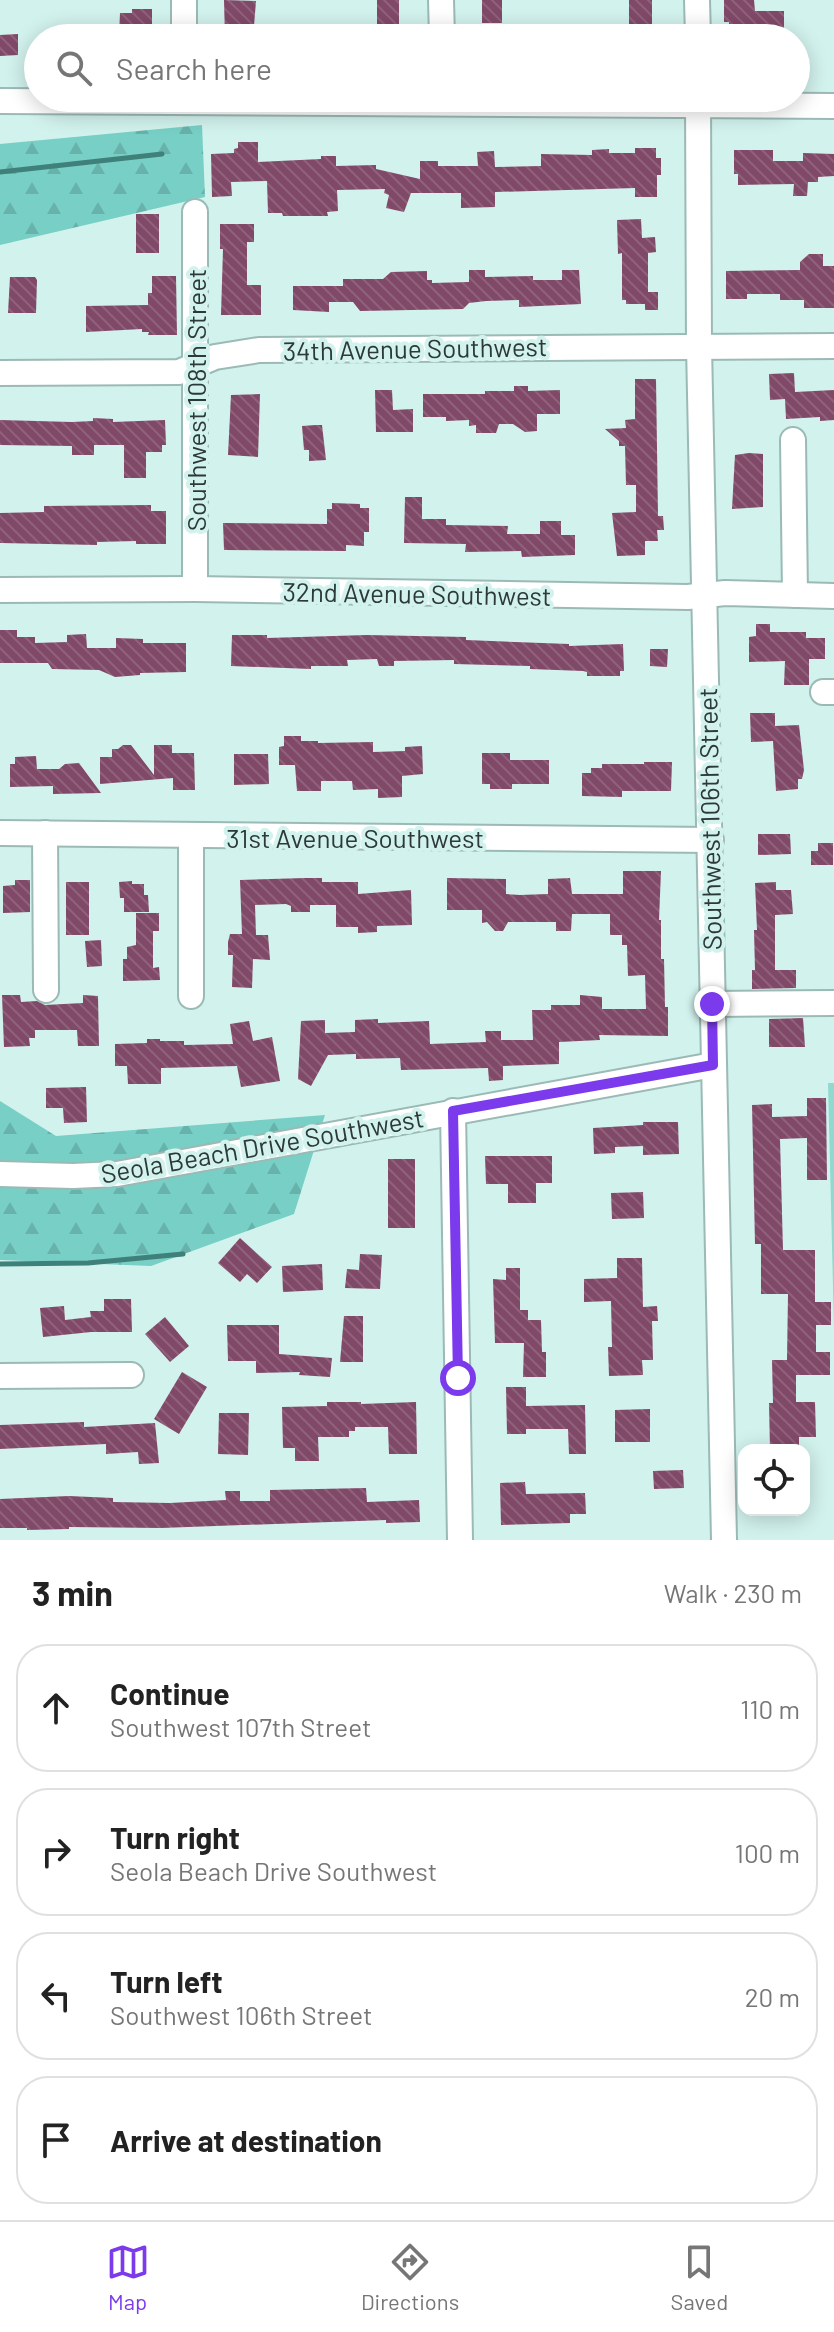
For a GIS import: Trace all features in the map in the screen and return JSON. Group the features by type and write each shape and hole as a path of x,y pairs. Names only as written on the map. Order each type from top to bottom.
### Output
{"street":[{"path":"184,0 184,24"},
{"path":"441,0 442,24"},
{"path":"697,0 698,24"},
{"path":"0,101 24,101"},
{"path":"810,105 834,106"},
{"name":"Southwest 106th Street","path":"698,112 699,346 724,1540"},
{"name":"Southwest 108th Street","path":"195,212 195,589"},
{"name":"34th Avenue Southwest","path":"0,373 179,372 215,357 259,350 834,346"},
{"path":"793,440 795,595"},
{"name":"32nd Avenue Southwest","path":"0,590 195,589 688,597 834,596"},
{"name":"31st Avenue Southwest","path":"0,833 711,840"},
{"path":"45,833 46,990"},
{"path":"191,836 191,996"},
{"path":"712,1004 834,1003"},
{"name":"Seola Beach Drive Southwest","path":"0,1174 117,1174 713,1065"},
{"path":"453,1111 460,1540"},
{"path":"0,1376 131,1375"}],"shaded area":[{"path":"828,1083 834,1083 834,1328"}],"green space":[{"path":"202,125 205,197 0,245 0,144"},
{"path":"0,1101 56,1136 325,1115 294,1214 151,1266 0,1260"}],"building":[{"path":"224,0 256,1 254,24 225,24"},
{"path":"377,0 399,0 399,24 377,24"},
{"path":"482,0 502,0 502,23 482,23"},
{"path":"629,0 652,0 652,24 629,24"},
{"path":"724,0 754,0 755,11 784,11 784,24 724,22"},
{"path":"132,9 152,9 152,24 119,24 120,13 132,13"},
{"path":"18,34 18,55 0,56 0,35"},
{"path":"238,142 258,142 258,162 336,156 336,166 376,165 376,169 420,179 420,161 438,161 438,166 478,166 477,152 494,151 495,167 541,166 541,154 592,155 592,150 609,149 609,153 635,153 635,148 656,148 656,158 661,158 661,175 657,175 657,197 635,197 635,188 495,192 495,207 461,208 461,193 411,193 404,212 386,208 389,195 384,193 385,189 337,190 338,211 327,212 328,216 283,216 282,213 268,213 267,181 231,182 232,196 212,197 211,154 234,153"},
{"path":"734,150 773,150 773,161 803,161 803,153 834,154 834,176 818,177 818,182 808,182 807,196 793,196 794,184 738,185 738,174 734,174"},
{"path":"136,214 159,214 159,253 136,253"},
{"path":"641,219 642,238 655,237 656,252 648,253 648,292 658,292 658,310 645,310 645,304 626,304 626,300 622,300 622,253 618,254 617,220"},
{"path":"220,224 254,224 254,242 247,242 247,285 261,285 261,315 221,315 223,249 220,249"},
{"path":"809,254 823,254 823,266 834,266 834,308 804,308 804,300 780,300 780,294 747,294 747,299 726,299 726,271 800,270 800,262"},
{"path":"469,270 485,270 485,277 533,276 533,280 562,280 562,270 579,270 581,304 519,307 519,300 486,301 469,303 463,309 360,311 353,302 329,302 329,312 293,310 293,286 343,286 343,279 383,279 391,272 427,271 427,280 432,280 432,283 469,282"},
{"path":"152,276 176,276 177,335 148,335 149,332 142,332 142,329 86,332 86,306 148,305"},
{"path":"10,277 35,277 36,313 8,313"},
{"path":"794,373 795,392 834,390 834,420 820,421 820,417 786,419 785,399 770,400 769,374"},
{"path":"635,379 656,379 658,516 663,516 664,530 657,530 658,541 645,541 645,555 617,556 612,513 636,512 636,485 626,485 625,446 619,446 619,441 605,429 626,428 625,420 635,419"},
{"path":"514,386 528,386 528,391 560,390 560,414 537,414 537,431 525,432 513,424 499,424 496,433 476,433 476,425 469,426 469,420 446,421 446,417 423,417 423,394 485,394 485,391 514,391"},
{"path":"375,390 392,390 393,410 413,409 413,432 376,432"},
{"path":"260,394 258,457 228,455 231,395"},
{"path":"93,418 113,419 113,422 165,420 166,445 162,445 162,452 146,452 146,478 124,478 124,445 94,445 94,455 72,455 72,446 0,445 0,420 72,422 93,421"},
{"path":"322,425 326,460 309,461 309,450 304,450 302,426"},
{"path":"763,454 763,507 732,509 735,455"},
{"path":"405,497 422,497 422,519 446,519 446,525 508,526 507,534 540,534 540,521 561,521 561,535 575,535 575,555 522,557 521,551 465,552 466,544 404,543"},
{"path":"332,503 360,504 360,508 369,508 369,532 364,532 364,546 346,545 346,551 224,550 223,523 327,524 327,509 332,509"},
{"path":"151,505 151,511 166,511 166,544 136,544 136,541 97,542 97,545 0,543 0,513 44,512 44,506"},
{"path":"756,624 770,624 770,632 806,632 806,638 825,638 825,659 809,659 809,685 784,685 785,661 749,662 749,637 756,636"},
{"path":"0,630 17,630 17,637 35,637 35,643 67,642 67,635 86,634 87,648 116,648 116,638 143,639 143,643 186,643 186,672 115,677 99,670 52,669 48,663 0,663"},
{"path":"232,635 267,635 267,638 367,635 466,637 466,640 569,646 623,644 624,671 620,671 620,676 587,676 587,672 583,671 454,664 454,660 394,661 394,666 379,666 377,659 347,660 348,666 311,666 311,669 231,666"},
{"path":"650,649 668,649 667,667 650,666"},
{"path":"750,713 775,713 775,726 799,725 804,770 802,779 798,779 798,789 776,791 773,741 751,742"},
{"path":"284,736 301,736 301,741 318,743 373,742 373,752 405,751 405,747 422,746 423,774 402,776 402,797 378,798 378,789 353,790 352,781 321,781 321,791 297,791 295,765 279,765 279,747 284,746"},
{"path":"131,745 154,775 154,745 172,745 172,753 194,753 195,790 173,790 173,778 100,784 100,757 112,757 112,749"},
{"path":"482,753 510,753 510,760 549,760 549,784 512,784 512,789 490,789 490,784 482,784"},
{"path":"234,754 268,754 269,784 234,785"},
{"path":"36,756 37,769 59,769 65,764 79,763 101,793 53,794 53,786 10,787 10,764 15,764 15,757"},
{"path":"672,762 671,791 622,791 622,797 582,796 582,773 591,773 591,768 602,768 602,764"},
{"path":"758,834 790,834 791,854 758,855"},
{"path":"818,843 833,843 833,865 811,865 811,851 818,851"},
{"path":"623,871 661,871 659,920 668,1036 599,1035 600,1040 559,1042 559,1064 503,1066 503,1080 489,1081 488,1068 401,1070 400,1058 356,1059 356,1054 328,1055 311,1086 298,1079 301,1021 325,1020 325,1033 355,1032 355,1020 378,1019 378,1023 429,1021 430,1044 486,1042 485,1031 501,1031 501,1040 533,1040 532,1010 551,1010 551,1005 580,1005 580,995 602,997 602,1009 646,1009 645,975 628,976 627,945 622,945 622,935 610,935 610,914 572,914 571,931 556,931 556,922 508,922 503,931 495,931 487,922 482,923 482,910 447,910 447,878 506,879 506,894 520,895 548,894 548,879 570,878 572,894 623,894"},
{"path":"322,878 322,882 358,882 358,894 411,890 412,925 377,926 377,932 358,933 358,927 336,927 336,905 310,905 310,912 291,912 291,906 286,904 255,905 256,935 268,935 270,960 253,959 252,988 232,987 233,955 228,955 228,942 230,934 242,934 240,880"},
{"path":"15,880 30,880 30,912 3,913 3,886 15,885"},
{"path":"132,881 132,884 144,884 149,912 124,912 119,882"},
{"path":"66,882 89,882 89,935 66,935"},
{"path":"776,882 776,890 791,890 793,914 775,915 775,970 796,970 796,988 752,989 754,930 757,930 755,883"},
{"path":"136,913 159,913 159,931 153,931 153,968 159,967 160,980 123,981 123,959 127,959 127,947 136,945"},
{"path":"101,940 102,966 87,967 85,941"},
{"path":"2,995 20,995 21,1002 37,1001 45,1005 83,1003 83,995 98,996 99,1046 78,1046 77,1030 35,1030 35,1038 29,1038 30,1046 4,1047"},
{"path":"803,1018 805,1047 769,1047 769,1019"},
{"path":"249,1021 253,1041 272,1037 280,1081 241,1087 237,1066 161,1068 161,1084 128,1084 127,1066 115,1066 115,1044 147,1043 147,1039 160,1039 184,1041 184,1045 233,1044 230,1024"},
{"path":"86,1087 87,1122 64,1123 63,1108 46,1108 46,1088"},
{"path":"807,1098 826,1098 827,1180 807,1180 807,1138 780,1139 783,1250 815,1250 815,1302 831,1302 831,1325 816,1325 816,1352 830,1352 830,1375 796,1375 796,1402 815,1402 816,1437 799,1437 799,1444 770,1444 772,1360 787,1360 788,1294 761,1294 761,1244 755,1244 752,1105 772,1104 772,1117 807,1116"},
{"path":"643,1122 678,1122 679,1154 643,1155 643,1146 615,1147 615,1153 594,1154 593,1128 643,1125"},
{"path":"485,1156 552,1156 552,1183 536,1183 536,1203 508,1203 508,1184 486,1184"},
{"path":"388,1159 415,1159 415,1228 388,1228"},
{"path":"643,1192 644,1218 612,1219 611,1193"},
{"path":"240,1238 272,1267 257,1283 247,1274 240,1282 218,1263"},
{"path":"360,1254 382,1255 380,1289 345,1288 347,1269 359,1270"},
{"path":"617,1258 642,1258 643,1307 657,1306 658,1321 652,1321 653,1360 642,1360 643,1375 609,1376 611,1301 584,1302 584,1279 617,1278"},
{"path":"322,1264 323,1290 283,1292 282,1266"},
{"path":"506,1268 520,1268 520,1310 528,1310 528,1320 541,1320 546,1377 523,1377 524,1343 495,1343 493,1279 506,1280"},
{"path":"104,1299 131,1299 132,1332 43,1337 40,1308 64,1306 65,1320 91,1317 90,1311 104,1311"},
{"path":"344,1316 363,1316 363,1362 340,1362"},
{"path":"165,1317 189,1346 170,1362 145,1334"},
{"path":"227,1325 279,1325 279,1354 332,1358 330,1377 299,1375 300,1372 256,1373 256,1361 228,1361"},
{"path":"182,1372 207,1387 179,1434 154,1419"},
{"path":"506,1387 526,1387 526,1406 585,1405 586,1454 569,1454 568,1429 526,1429 526,1434 507,1434"},
{"path":"327,1402 416,1402 417,1454 389,1454 388,1427 355,1427 355,1431 349,1431 349,1437 318,1437 319,1461 295,1461 295,1448 283,1448 282,1407 327,1406"},
{"path":"650,1409 650,1442 615,1442 615,1410"},
{"path":"219,1413 249,1413 248,1455 218,1454"},
{"path":"84,1422 84,1427 155,1423 159,1463 139,1464 138,1452 106,1454 106,1444 0,1449 0,1425"},
{"path":"683,1470 684,1488 654,1489 653,1471"},
{"path":"525,1482 526,1494 585,1493 586,1514 570,1514 570,1523 501,1525 500,1483"},
{"path":"366,1488 367,1502 419,1500 420,1522 386,1523 386,1520 161,1528 0,1528 0,1499 69,1496 113,1498 113,1502 170,1503 226,1500 225,1491 240,1491 240,1501 270,1501 270,1490"}],"waterway":[{"path":"0,172 162,154"},
{"path":"0,1264 88,1263 183,1254"}],"route":[{"path":"458,1378 453,1111 713,1065 712,1004"}]}
